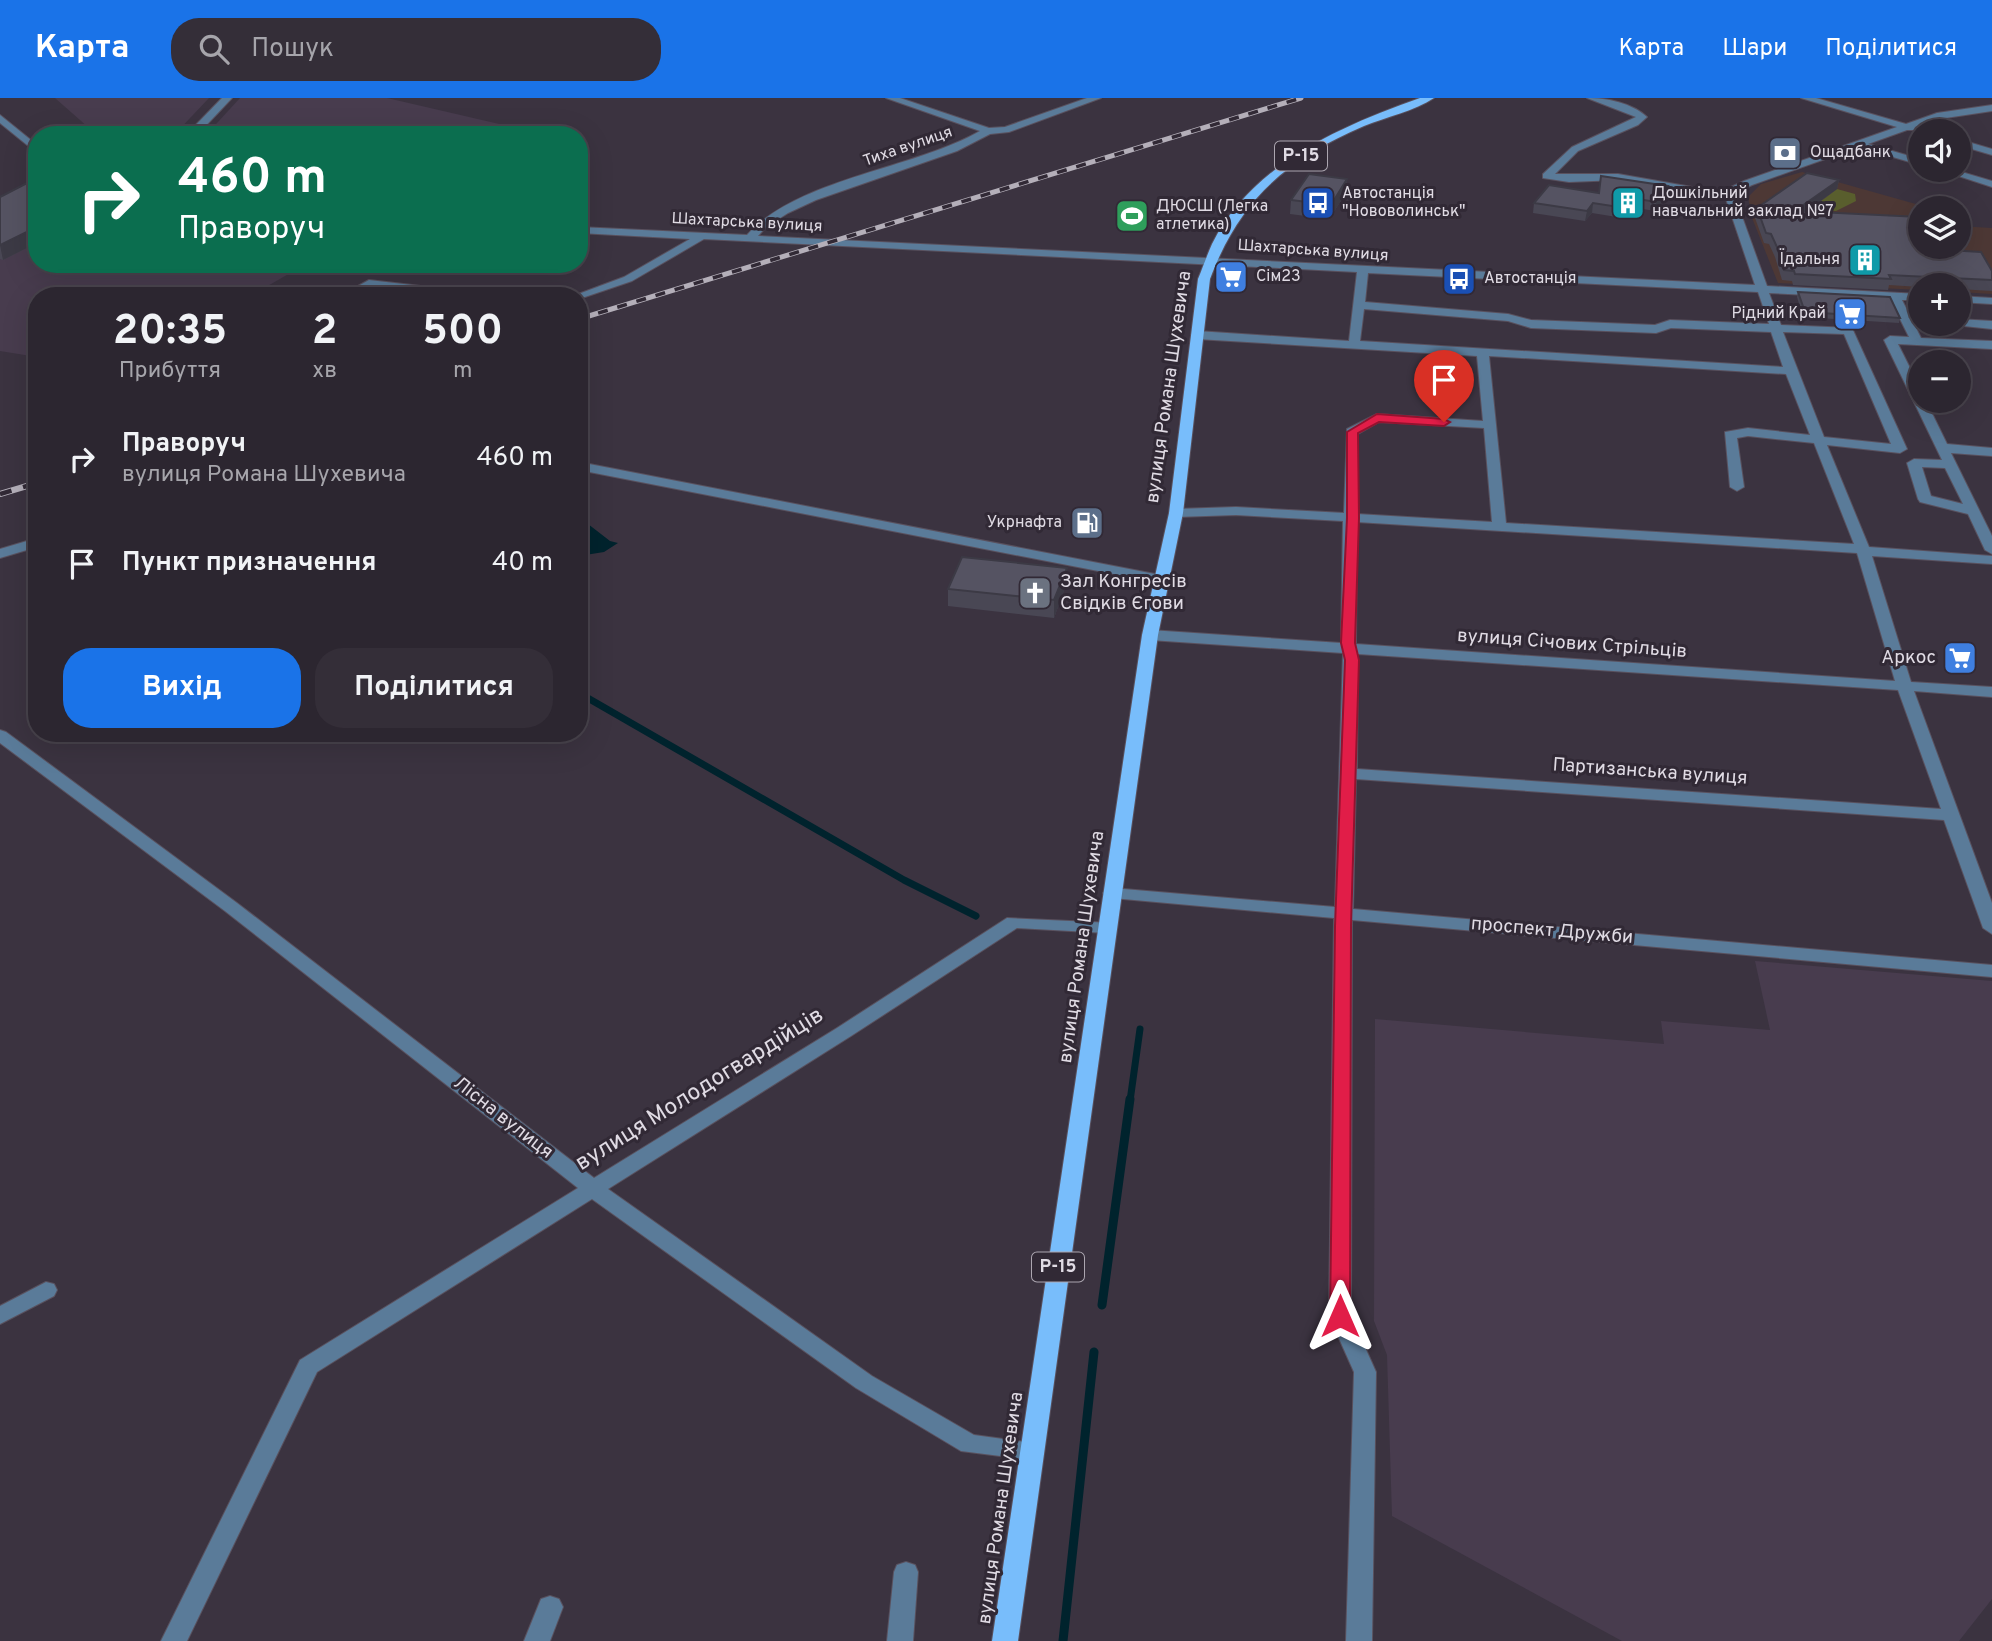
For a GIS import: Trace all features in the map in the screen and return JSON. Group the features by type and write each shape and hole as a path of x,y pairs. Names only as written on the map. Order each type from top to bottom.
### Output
{"main road":[{"name":"Р-15","path":"1209,260 1217,242 1242,206 1268,177 1356,125 1429,98"},
{"name":"вулиця Романа Шухевича","path":"1005,1641 1150,635 1175,513 1209,260"}],"street":[{"path":"200,126 227,98"},
{"name":"Тиха вулиця","path":"891,98 988,131"},
{"path":"988,131 1006,130 1096,98"},
{"path":"1592,98 1632,110 1642,117 1635,124 1575,149 1548,176 1569,179 1618,177 1730,197"},
{"path":"1806,98 1908,127"},
{"path":"1929,119 1992,108"},
{"path":"0,118 28,142"},
{"path":"1908,127 1748,183 1733,190 1730,197 1791,371 1863,549 1951,815 1985,894 1992,928"},
{"name":"Тиха вулиця","path":"749,239 757,227 835,189 954,149 988,131"},
{"path":"1862,145 1908,158"},
{"path":"1971,146 1992,152"},
{"path":"1971,178 1992,184"},
{"name":"Шахтарська вулиця","path":"588,230 1908,297"},
{"path":"588,294 610,289 650,270 702,236"},
{"path":"1354,345 1363,270"},
{"path":"362,287 369,283 403,287"},
{"path":"1894,296 1908,313"},
{"path":"1971,300 1992,301"},
{"path":"1359,305 1508,318 1531,324 1656,329 1670,324 1848,331 1900,449 1748,432 1733,433 1730,435 1729,448 1737,487"},
{"path":"1971,324 1992,325"},
{"path":"1197,335 1791,371"},
{"path":"1916,336 1917,341"},
{"path":"1990,543 1890,340 1992,345"},
{"path":"1483,354 1499,526"},
{"path":"1359,1641 1365,1373 1340,1316 1343,912 1351,649 1348,643 1353,518 1352,432 1377,418 1489,425"},
{"path":"1942,448 1992,452"},
{"path":"1950,464 1914,463 1925,499 1973,511"},
{"path":"588,468 1160,579"},
{"path":"1175,513 1236,511 1499,526 1992,560"},
{"path":"0,554 28,545"},
{"name":"вулиця Січових Стрільців","path":"1150,635 1992,692"},
{"name":"Лісна вулиця","path":"0,735 232,907 592,1188 864,1382 969,1444 1032,1451"},
{"name":"Партизанська вулиця","path":"1346,773 1951,815"},
{"name":"проспект Дружби","path":"1112,893 1992,971"},
{"name":"вулиця Молодогвардійців","path":"174,1641 308,1366 844,1032 1013,922 1107,927"},
{"path":"0,1317 46,1290"},
{"path":"900,1641 906,1572"},
{"path":"537,1641 550,1607"}],"shaded area":[{"path":"55,98 209,98 183,126 87,126"},
{"path":"240,98 387,98 507,126 214,126"},
{"path":"1802,172 1908,202 1908,259 1971,259 1971,227 1992,228 1992,294 1971,293 1971,273 1908,273 1908,289 1778,283 1752,218 1748,197 1761,184"},
{"path":"28,247 28,273 290,273 266,287 28,287 28,356 0,351 0,259"},
{"path":"1755,961 1992,981 1992,1599 1959,1641 1622,1641 1392,1516 1387,1355 1374,1321 1375,1019 1664,1044 1661,1021 1770,1030"}],"green space":[{"path":"1837,189 1855,194 1856,201 1836,211 1810,209"}],"water":[{"path":"588,524 610,541 618,543 604,552 588,555"}],"building":[{"path":"1807,173 1839,180 1795,211 1908,216 1908,259 1971,259 1971,251 1981,252 1992,271 1992,280 1971,279 1971,273 1908,273 1908,276 1889,275 1891,279 1795,274 1794,271 1784,270 1777,247 1771,234 1766,233 1757,208"},
{"path":"1309,174 1347,179 1331,205 1291,200"},
{"path":"1601,176 1668,186 1656,202 1632,198 1625,208 1593,203 1587,211 1534,203 1549,185 1599,193"},
{"path":"28,183 28,231 0,245 0,197"},
{"path":"1798,292 1890,297 1900,318 1805,312"},
{"path":"962,557 1067,568 1054,600 948,589"}],"waterway":[{"path":"588,698 904,880 976,916"},
{"path":"1130,1101 1140,1029"},
{"path":"1102,1305 1130,1099"},
{"path":"1063,1641 1094,1352"}],"railway":[{"path":"588,316 1301,98"},
{"path":"0,494 28,486"}],"place":[{"name":"Ощадбанк","path":"1785,153"},
{"name":"Автостанція \"Нововолинськ\"","path":"1318,203"},
{"name":"Дошкільний навчальний заклад №7","path":"1628,203"},
{"name":"ДЮСШ (Легка атлетика)","path":"1132,216"},
{"name":"Їдальня","path":"1865,260"},
{"name":"Сім23","path":"1231,277"},
{"name":"Автостанція","path":"1459,279"},
{"name":"Рідний Край","path":"1850,314"},
{"name":"Укрнафта","path":"1087,523"},
{"name":"Зал Конгресів Свідків Єгови","path":"1035,593"},
{"name":"Аркос","path":"1960,658"}],"route":[{"path":"1340,1316 1343,909 1352,660 1348,643 1353,518 1352,432 1377,418 1444,422"}]}
